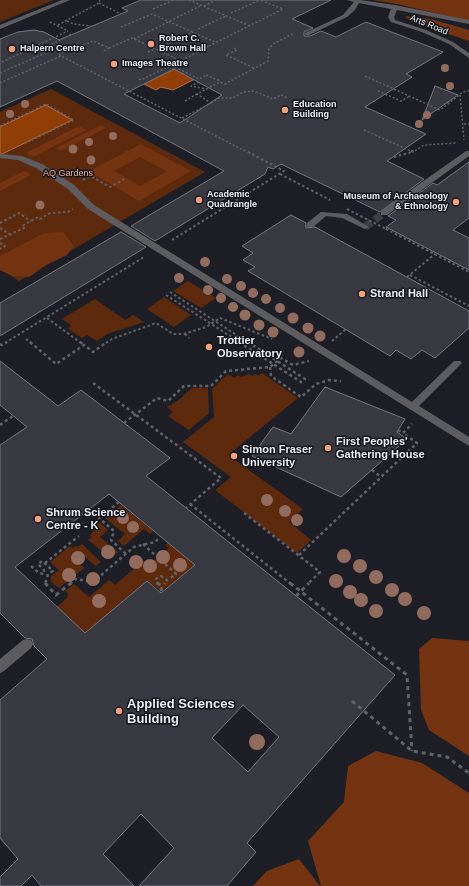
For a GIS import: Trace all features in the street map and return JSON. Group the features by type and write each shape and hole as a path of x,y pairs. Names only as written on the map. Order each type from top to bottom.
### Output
{"street":[{"path":"0,27 67,0"},
{"path":"350,0 395,7 469,22"},
{"path":"307,34 349,13 358,1"},
{"name":"Arts Road","path":"395,7 391,17 393,21 424,31 444,40 469,56"},
{"path":"384,213 469,153"},
{"path":"0,156 19,158 32,163 68,185 91,207 469,442"},
{"path":"310,225 324,214 344,216 365,227"},
{"path":"412,407 457,363"},
{"path":"0,666 27,644"}],"path":[{"path":"58,26 99,3 100,0"},
{"path":"153,10 174,0"},
{"path":"189,0 251,26"},
{"path":"102,52 132,38 134,39 161,26 159,25 216,0"},
{"path":"139,79 141,80 181,61 283,9 260,0 231,13"},
{"path":"99,3 121,14"},
{"path":"121,27 152,14 216,42"},
{"path":"198,29 226,16"},
{"path":"66,21 74,24 91,26"},
{"path":"0,72 50,51 45,48 72,33 50,22"},
{"path":"2,62 68,31"},
{"path":"163,46 193,32"},
{"path":"175,67 199,79 206,75 225,84 268,61 269,49 273,44 294,33"},
{"path":"134,39 181,61"},
{"path":"61,56 58,55 76,47 74,46 78,44 81,46 93,41 109,48"},
{"path":"234,48 237,50 226,55 254,68"},
{"path":"148,52 155,49"},
{"path":"0,83 61,56"},
{"path":"0,344 2,345 47,318 284,171 61,56"},
{"path":"365,76 440,110 460,95 469,91"},
{"path":"200,82 191,86 207,89"},
{"path":"185,101 220,82"},
{"path":"233,98 243,92 254,91 273,99 281,95 288,98"},
{"path":"378,91 401,101 410,96"},
{"path":"197,94 211,103"},
{"path":"460,95 464,124 464,143 469,141"},
{"path":"182,118 219,98 233,98 237,100"},
{"path":"0,126 46,104 74,120 20,146"},
{"path":"464,124 469,124"},
{"path":"364,130 412,152"},
{"path":"394,157 412,152 424,144 458,143"},
{"path":"279,174 333,202"},
{"path":"68,185 91,176 110,187 126,178"},
{"path":"346,209 469,272"},
{"path":"0,239 24,228 22,226 31,221 50,213 65,212"},
{"path":"9,234 0,226 18,213 31,221"},
{"path":"0,243 5,246 0,249"},
{"path":"407,277 435,254"},
{"path":"410,274 469,306"},
{"path":"166,295 301,382 305,379 170,292"},
{"path":"47,318 93,352 112,339 156,323 173,334 184,334 220,318 282,343 295,334"},
{"path":"184,334 189,338"},
{"path":"26,339 56,364 84,345"},
{"path":"124,423 157,398 168,401 184,386 211,386 226,371 270,367 281,358 293,365 318,358 325,353"},
{"path":"270,367 270,376 301,397 316,384 329,380 343,381"},
{"path":"93,383 221,478 186,508"},
{"path":"403,433 424,414"},
{"path":"0,425 13,416"},
{"path":"299,555 418,443 398,430"},
{"path":"372,470 382,477"},
{"path":"118,502 99,518 114,530 111,540 126,554"},
{"path":"190,504 406,675 412,751"},
{"path":"244,513 320,572 296,596"},
{"path":"45,564 79,536"},
{"path":"31,566 41,574 45,571 38,564 42,561 53,571 48,574 45,584 56,595 75,579 93,582 134,547 155,542 160,537"},
{"path":"143,544 176,574 169,579"},
{"path":"162,592 161,589 167,580 161,576 156,579 156,582 160,585 164,584"},
{"path":"352,701 412,751 447,758 469,773"}],"green space":[{"path":"0,0 54,0 0,22"},
{"name":"AQ Gardens","path":"51,89 205,172 19,281 0,268 0,112"},
{"path":"188,281 216,298 201,308 173,291"},
{"path":"164,297 191,315 174,327 147,309"},
{"path":"95,299 125,320 133,315 144,322 107,334 97,341 87,335 82,338 68,329 71,325 62,319"},
{"path":"262,373 298,398 228,455 303,509 289,522 311,540 297,553 215,490 231,477 183,442 214,417 212,389 228,374 234,378 238,375 241,377 249,374 252,376 256,374 259,376"},
{"path":"192,388 208,388 209,413 189,430 168,416 173,412 167,407 179,400"},
{"path":"121,505 153,531 150,534 144,529 124,546 118,541 125,534 105,518"},
{"path":"99,522 108,530 100,537 118,552 111,558 88,540 92,537 90,535 94,531 91,529"},
{"path":"168,543 195,565 162,591 147,581 73,643 57,607 67,598 68,593 65,591 74,584 89,597 109,580 115,585 135,568 129,563 137,556 149,565 169,548 165,545"},
{"path":"82,544 101,562 96,566 79,552 72,557 84,568 59,588 51,582 51,576 59,570 50,562 70,546 73,548"}],"shaded area":[{"path":"373,0 469,0 469,21 397,4"},
{"path":"405,16 431,19 469,30 469,41 410,21"},
{"path":"174,69 195,79 173,90 161,87 156,90 144,84"},
{"path":"46,105 72,120 0,155 0,127"},
{"path":"101,125 106,128 61,151 56,148"},
{"path":"79,126 86,130 33,157 26,153"},
{"path":"141,144 191,171 139,201 89,171","holes":["140,157 166,171 140,186 114,171"]},
{"path":"24,171 31,175 0,191 0,183"},
{"path":"63,232 74,246 67,255 46,265 29,277 12,276 0,270 0,256 44,233"},
{"path":"432,638 469,641 469,756 429,730 421,710 419,649"},
{"path":"376,751 422,763 469,793 469,886 321,886 308,841 344,802 348,766"},
{"path":"299,859 320,886 253,886 267,871"}],"building":[{"path":"141,0 331,0 292,19 313,28 304,32 304,36 310,36 321,31 336,37 366,22 443,52 406,74 412,77 365,107 426,134 387,161 424,179 380,212 281,164 273,169 268,167 265,174 155,241 131,226 224,171 57,81 0,107 0,39 18,32 34,30 44,32 59,40 128,11 122,8","holes":["174,69 222,95 180,123 124,94"]},
{"path":"435,86 458,95 422,120"},
{"path":"469,162 469,218 453,230 469,238 469,270 386,227 396,220 388,216 433,183 437,185"},
{"name":"Strand Hall","path":"291,215 306,223 306,228 315,227 469,311 469,328 435,358 422,350 411,359 396,350 390,356 248,271 255,267 243,260 253,253 242,246"},
{"path":"121,232 146,247 0,336 0,303"},
{"name":"Applied Sciences Building","path":"0,361 58,406 81,390 170,458 146,476 395,675 247,843 256,852 227,886 139,886 174,848 141,814 103,854 134,886 41,886 32,875 21,886 0,886 0,877 18,859 0,838 0,700 47,659 34,646 32,639 25,638 0,613 0,445 27,427 0,405","holes":["109,494 195,565 161,593 147,581 85,633 15,567","243,705 279,737 248,772 212,738"]},
{"name":"First Peoples' Gathering House","path":"325,387 405,419 397,432 407,439 341,497 252,456 273,427 291,434"}],"tunnel":[{"path":"365,227 384,213"}],"place":[{"name":"Robert C. Brown Hall","path":"151,44"},
{"name":"Halpern Centre","path":"12,49"},
{"name":"Images Theatre","path":"114,64"},
{"name":"Education Building","path":"285,110"},
{"name":"Academic Quadrangle","path":"199,200"},
{"name":"Museum of Archaeology & Ethnology","path":"456,202"},
{"name":"Strand Hall","path":"362,294"},
{"name":"Trottier Observatory","path":"209,347"},
{"name":"First Peoples' Gathering House","path":"328,448"},
{"name":"Simon Fraser University","path":"234,456"},
{"name":"Shrum Science Centre - K","path":"38,519"},
{"name":"Applied Sciences Building","path":"119,711"}]}
